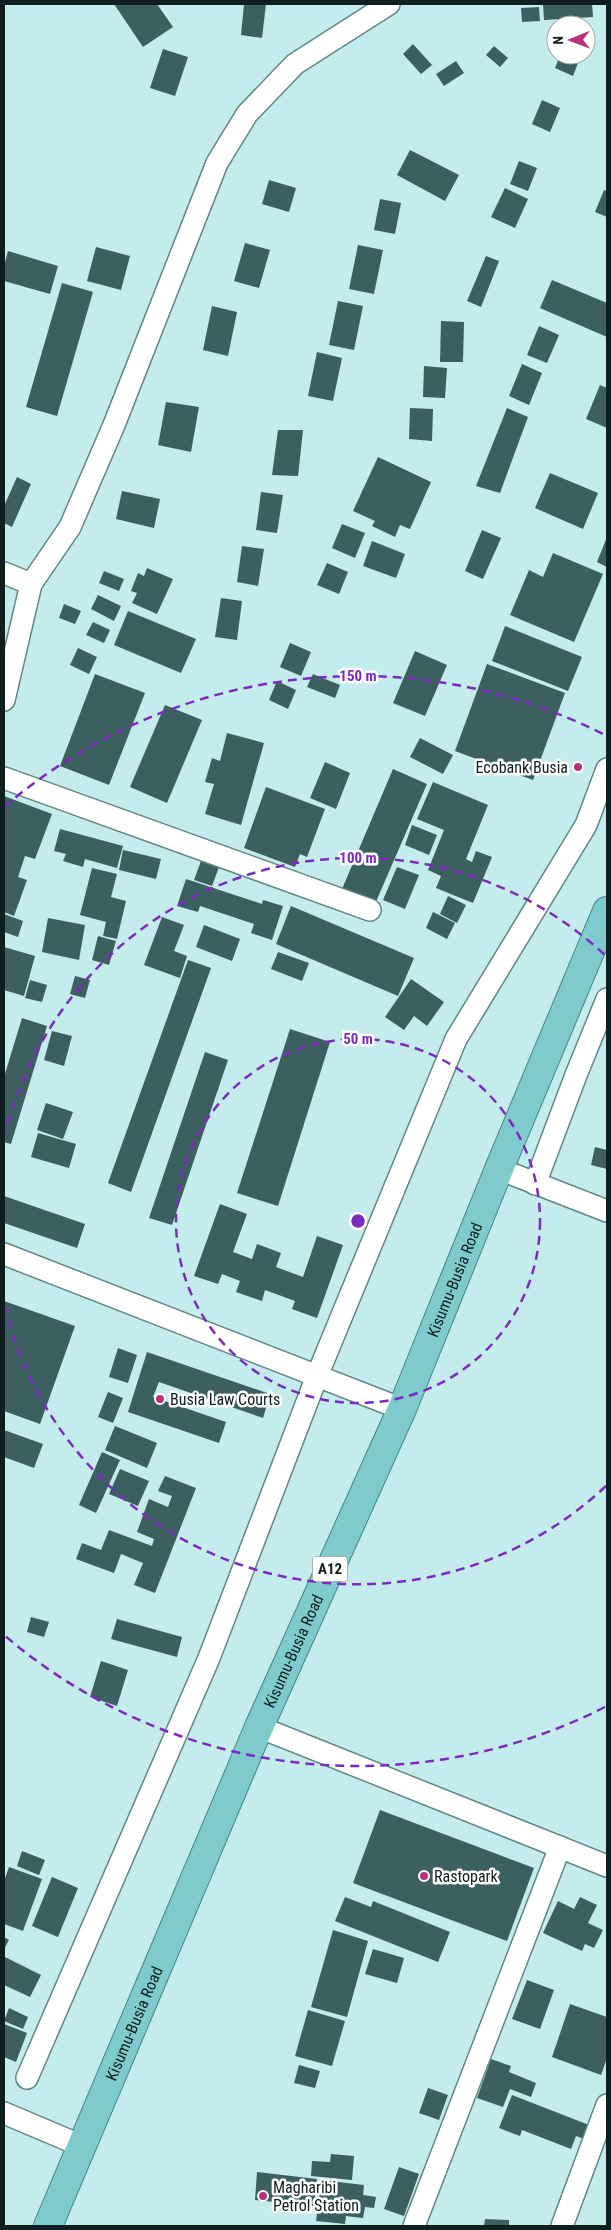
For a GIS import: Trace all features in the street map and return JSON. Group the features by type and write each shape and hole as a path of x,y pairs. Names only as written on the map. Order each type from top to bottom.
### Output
{"highway":[{"name":"Kisumu-Busia Road","path":"48,2226 258,1727 402,1409 607,911"}],"street":[{"path":"4,700 31,584 70,527 114,425 217,163 247,114 295,64 389,4"},
{"path":"4,573 31,584"},
{"path":"27,2078 210,1658 317,1376 456,1039 586,825 607,769"},
{"path":"4,778 370,910"},
{"path":"535,1184 607,999"},
{"path":"499,1170 607,1211"},
{"path":"4,1254 402,1409"},
{"path":"258,1727 607,1866"},
{"path":"414,2226 560,1847"},
{"path":"562,2226 607,2105"},
{"path":"4,2113 82,2146"}],"building":[{"path":"114,4 157,4 173,27 143,47"},
{"path":"244,4 266,4 262,38 241,35"},
{"path":"543,4 592,4 593,15 546,15 546,20 544,20"},
{"path":"539,7 540,21 522,22 521,8"},
{"path":"413,44 432,65 421,74 403,54"},
{"path":"494,46 508,58 500,67 486,55"},
{"path":"163,49 188,57 175,96 150,88"},
{"path":"456,61 464,73 444,86 436,74"},
{"path":"556,65 577,65 573,76 555,68"},
{"path":"542,100 560,108 550,132 532,124"},
{"path":"410,150 459,175 445,201 397,175"},
{"path":"519,161 537,168 528,191 510,184"},
{"path":"269,180 296,188 289,212 262,204"},
{"path":"505,188 528,199 515,228 491,217"},
{"path":"604,190 607,191 607,217 595,212"},
{"path":"380,199 401,203 395,234 374,230"},
{"path":"245,243 270,250 259,288 234,281"},
{"path":"358,245 383,250 374,294 349,289"},
{"path":"96,247 130,256 121,290 87,281"},
{"path":"8,251 58,266 50,294 4,281 4,266"},
{"path":"486,256 499,261 481,307 467,301"},
{"path":"552,280 607,303 607,337 540,308"},
{"path":"62,283 93,292 57,416 26,407"},
{"path":"338,301 363,306 354,350 329,345"},
{"path":"212,306 237,312 228,356 203,350"},
{"path":"441,321 464,322 463,362 440,362"},
{"path":"539,326 559,335 547,363 527,355"},
{"path":"317,352 342,358 333,401 308,396"},
{"path":"522,364 542,373 529,405 509,396"},
{"path":"424,366 447,368 445,398 423,397"},
{"path":"600,385 607,388 607,428 586,419"},
{"path":"166,402 199,407 191,452 158,445"},
{"path":"410,408 433,409 432,441 409,439"},
{"path":"507,408 528,417 500,493 476,486"},
{"path":"278,430 303,430 298,476 272,475"},
{"path":"378,457 431,482 410,529 400,525 395,537 372,526 375,521 353,511"},
{"path":"550,473 598,493 583,529 535,508"},
{"path":"17,477 31,484 12,527 4,523 4,506"},
{"path":"122,491 160,499 154,528 116,519"},
{"path":"261,492 283,495 277,533 256,530"},
{"path":"342,524 365,533 355,558 332,548"},
{"path":"482,530 501,538 483,579 465,571"},
{"path":"607,537 607,567 597,562"},
{"path":"372,541 405,554 396,578 363,566"},
{"path":"242,546 264,549 258,586 237,582"},
{"path":"553,553 603,574 574,642 510,615 529,570 543,577"},
{"path":"327,563 348,572 339,594 317,585"},
{"path":"147,568 173,579 157,614 132,603 137,593 131,591 138,573 144,576"},
{"path":"104,571 124,579 119,591 99,583"},
{"path":"98,595 121,606 114,621 91,609"},
{"path":"221,598 242,601 237,640 215,637"},
{"path":"64,604 81,611 75,624 59,618"},
{"path":"128,611 196,639 181,673 114,645"},
{"path":"93,622 110,630 104,643 86,635"},
{"path":"505,626 582,657 568,691 492,661"},
{"path":"290,643 311,652 301,676 280,667"},
{"path":"78,648 97,657 89,674 70,665"},
{"path":"415,651 447,665 425,716 393,703"},
{"path":"487,664 565,693 533,780 455,751"},
{"path":"95,674 145,693 109,785 60,766"},
{"path":"313,674 340,685 335,698 307,687"},
{"path":"277,681 296,690 288,709 269,700"},
{"path":"165,705 202,720 167,803 130,787"},
{"path":"227,733 264,743 241,825 205,814 214,784 205,782 212,758 220,761"},
{"path":"420,738 453,755 443,774 410,757"},
{"path":"325,762 350,773 336,809 310,798"},
{"path":"393,769 427,784 375,904 342,889"},
{"path":"433,782 488,805 466,859 472,862 476,851 492,857 473,903 436,888 441,876 428,870 444,830 417,819"},
{"path":"266,787 325,809 307,857 300,854 295,867 244,848"},
{"path":"4,796 52,814 35,859 25,856 18,877 27,880 14,916 4,912"},
{"path":"412,825 437,835 429,855 405,845"},
{"path":"60,829 123,846 117,868 85,859 83,867 63,861 66,854 54,851"},
{"path":"123,850 161,859 156,879 119,870"},
{"path":"201,861 219,867 212,886 194,880"},
{"path":"397,867 419,875 405,909 383,900"},
{"path":"92,868 117,874 111,897 126,901 117,939 103,936 106,922 80,915"},
{"path":"186,879 262,904 263,900 283,906 272,940 251,933 254,924 200,906 198,912 177,906"},
{"path":"448,896 466,905 457,923 440,914"},
{"path":"291,906 414,958 398,996 276,944"},
{"path":"433,912 455,923 447,939 426,928"},
{"path":"4,914 23,921 18,937 4,932"},
{"path":"162,917 184,925 174,951 187,956 180,978 144,965"},
{"path":"48,918 85,925 79,960 42,952"},
{"path":"204,925 240,939 232,961 196,947"},
{"path":"98,936 116,941 109,965 92,960"},
{"path":"4,947 35,956 24,996 4,990"},
{"path":"278,952 309,963 302,981 271,969"},
{"path":"188,960 211,968 131,1192 108,1183"},
{"path":"75,976 90,980 85,998 70,994"},
{"path":"411,979 444,1002 427,1026 414,1016 404,1030 385,1017"},
{"path":"30,980 47,985 42,1002 25,998"},
{"path":"22,1018 47,1026 11,1144 4,1142 4,1077"},
{"path":"290,1029 330,1042 278,1206 237,1193"},
{"path":"52,1031 72,1036 64,1066 44,1060"},
{"path":"205,1052 228,1060 172,1225 149,1218"},
{"path":"46,1103 73,1112 63,1139 37,1130"},
{"path":"38,1133 76,1144 69,1168 31,1157"},
{"path":"595,1147 607,1150 607,1169 591,1165"},
{"path":"4,1196 85,1224 77,1248 4,1223"},
{"path":"220,1204 247,1214 233,1252 252,1259 257,1244 281,1253 276,1267 303,1277 317,1236 343,1245 317,1318 292,1309 295,1301 265,1290 262,1301 236,1292 240,1281 222,1274 218,1284 194,1276"},
{"path":"4,1301 75,1326 40,1424 4,1411"},
{"path":"118,1348 137,1355 128,1383 109,1377"},
{"path":"147,1352 270,1394 263,1418 159,1382 153,1397 226,1422 219,1443 128,1412"},
{"path":"108,1392 123,1398 113,1423 98,1417"},
{"path":"115,1426 157,1443 147,1468 105,1450"},
{"path":"4,1430 43,1444 34,1468 4,1457"},
{"path":"102,1452 120,1460 96,1513 79,1505"},
{"path":"120,1469 149,1481 138,1506 109,1494"},
{"path":"165,1476 196,1488 155,1593 134,1585 143,1563 121,1554 114,1573 76,1559 82,1543 101,1550 109,1530 152,1546 154,1539 137,1532 149,1499 168,1507 172,1496 158,1491"},
{"path":"31,1617 49,1622 44,1637 27,1632"},
{"path":"117,1619 182,1637 177,1657 111,1639"},
{"path":"101,1661 128,1670 117,1706 90,1697"},
{"path":"380,1810 534,1868 507,1941 353,1883"},
{"path":"22,1851 45,1860 39,1875 17,1866"},
{"path":"9,1867 42,1879 23,1931 4,1924 4,1881"},
{"path":"52,1877 78,1888 58,1937 32,1926"},
{"path":"345,1897 371,1907 373,1901 450,1932 438,1962 335,1921"},
{"path":"580,1897 597,1905 588,1923 603,1930 594,1948 585,1944 582,1951 543,1933 558,1901 574,1909"},
{"path":"333,1930 368,1941 347,2017 311,2007"},
{"path":"4,1937 9,1940 4,1949"},
{"path":"373,1949 404,1958 397,1983 365,1974"},
{"path":"5,1957 41,1975 30,1997 4,1985"},
{"path":"527,1980 554,1990 540,2029 512,2019"},
{"path":"570,2004 607,2017 607,2058 601,2075 552,2057"},
{"path":"9,2008 28,2017 23,2029 4,2021"},
{"path":"308,2010 345,2021 332,2066 295,2056"},
{"path":"4,2024 27,2033 16,2062 4,2057"},
{"path":"491,2059 511,2066 509,2072 536,2083 531,2097 510,2089 503,2107 477,2098"},
{"path":"299,2065 320,2071 315,2088 294,2083"},
{"path":"428,2088 448,2095 439,2120 419,2113"},
{"path":"512,2095 589,2125 584,2139 576,2136 571,2149 522,2130 520,2136 499,2128"},
{"path":"331,2154 354,2156 352,2180 311,2176 312,2161 330,2162"},
{"path":"399,2167 419,2174 404,2216 384,2209"},
{"path":"257,2172 317,2179 314,2206 255,2200"},
{"path":"321,2180 364,2185 363,2195 376,2197 374,2208 365,2207 363,2218 346,2216 345,2224 316,2221"},
{"path":"485,2219 509,2220 509,2226 484,2226"}],"place":[{"name":"Ecobank Busia","path":"578,767"},
{"name":"Busia Law Courts","path":"160,1399"},
{"name":"Rastopark","path":"424,1876"},
{"name":"Magharibi Petrol Station","path":"263,2196"}]}
